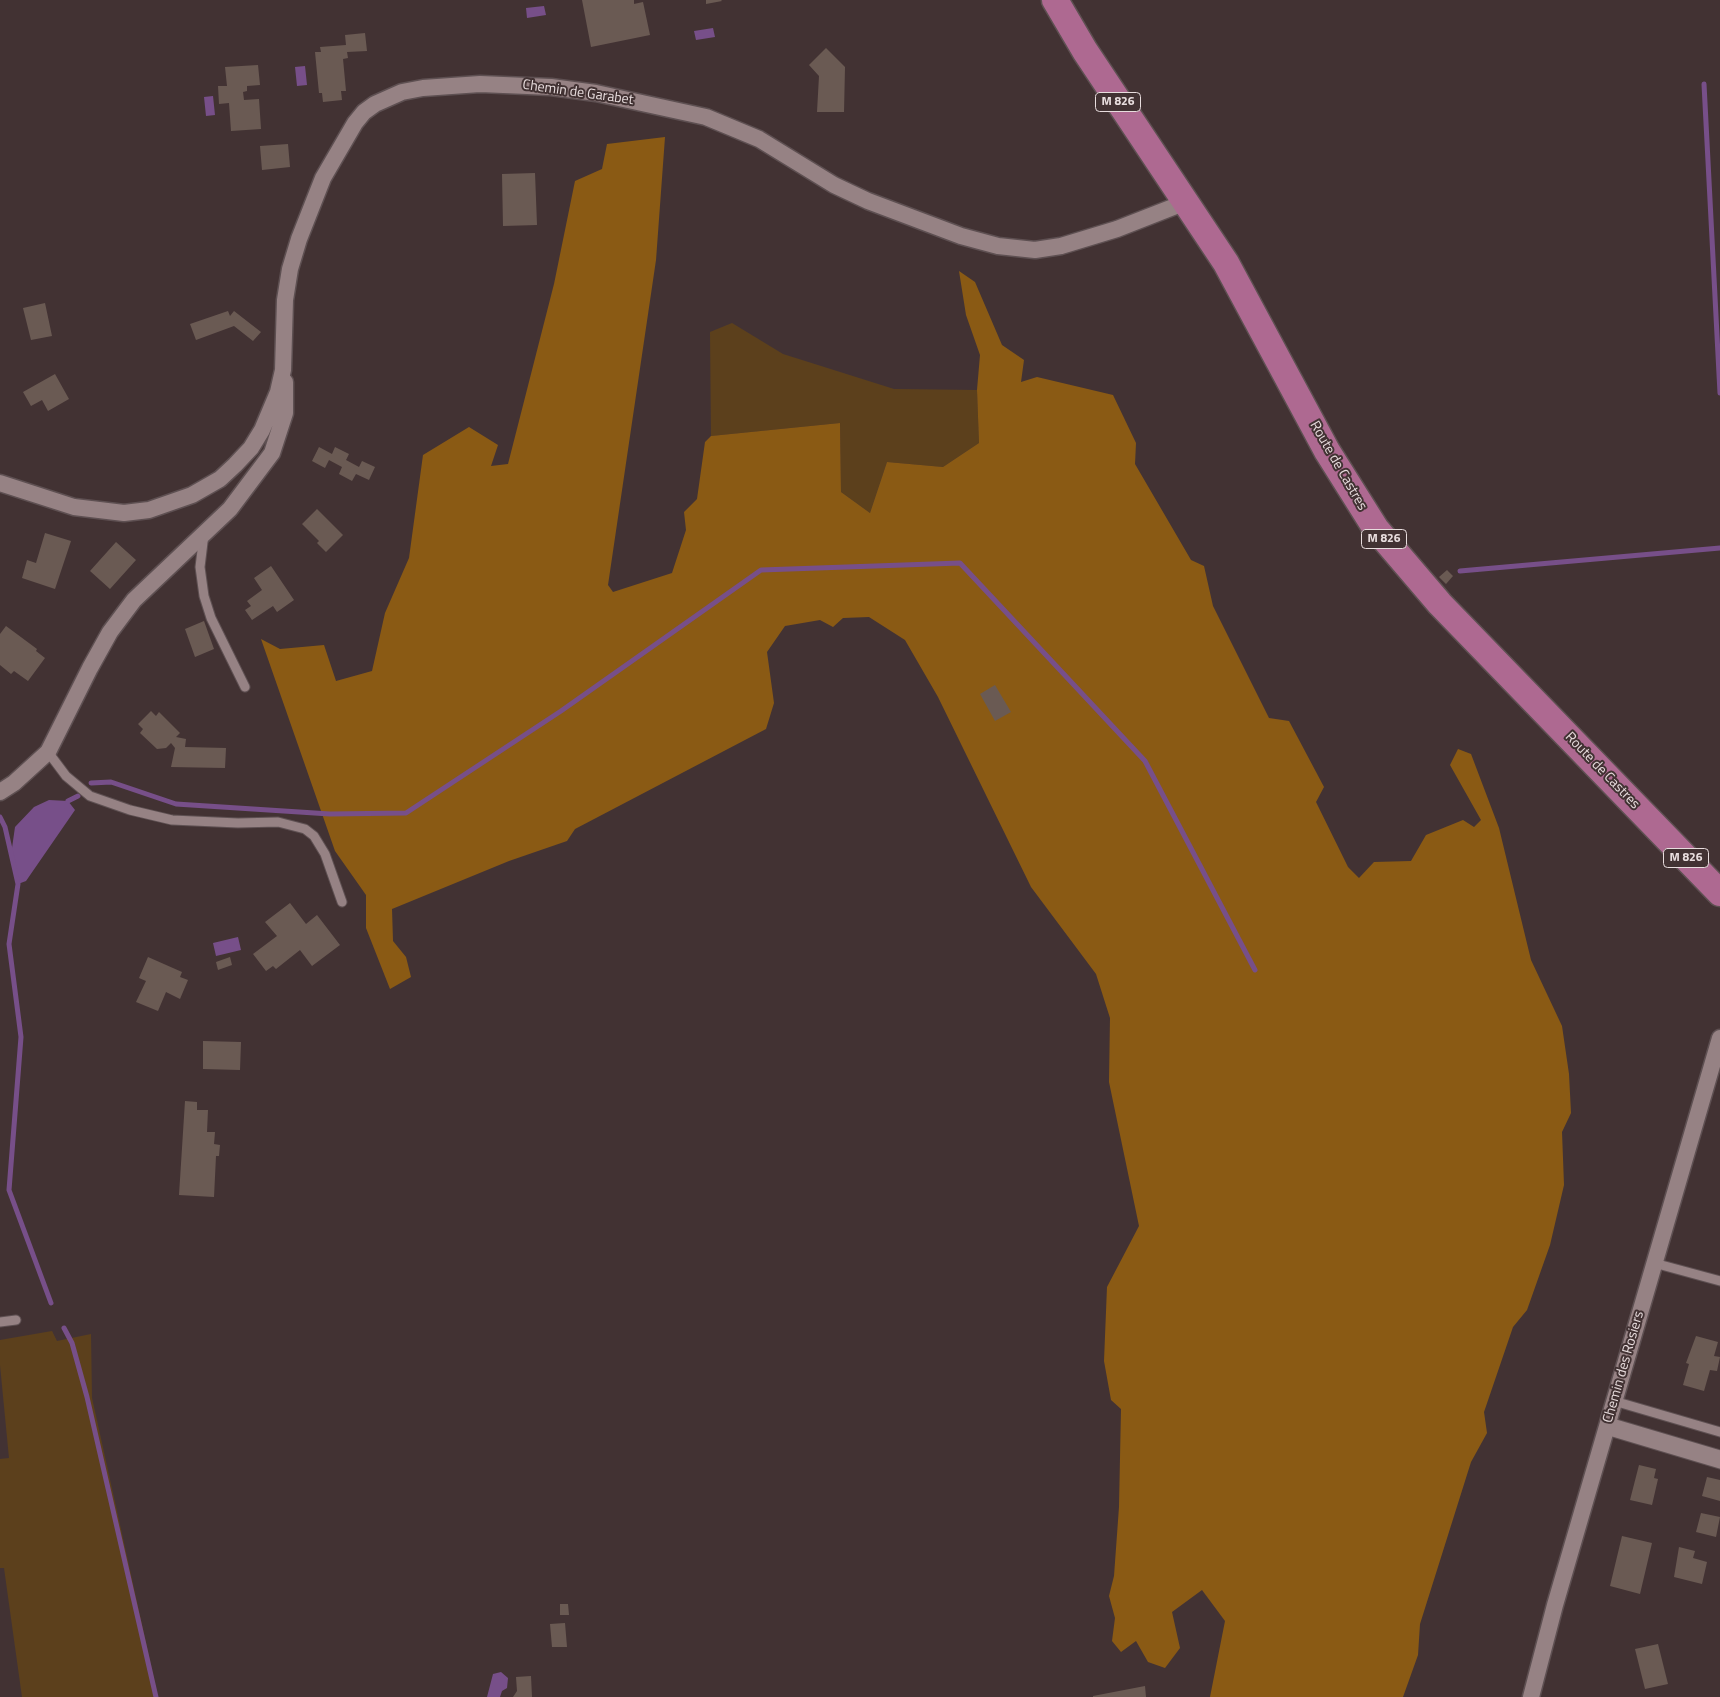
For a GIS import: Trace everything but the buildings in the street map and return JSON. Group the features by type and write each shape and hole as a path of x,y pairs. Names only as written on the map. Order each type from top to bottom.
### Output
{"main road":[{"name":"Route de Castres","path":"1055,0 1085,51 1226,263 1327,451 1376,529 1440,604 1720,893"}],"street":[{"name":"Chemin de Garabet","path":"0,483 74,507 101,512 141,511 174,502 220,479 251,448 271,412 283,370 285,300 290,269 299,239 323,178 364,112 388,97 424,88 480,84 551,87 596,94 706,117 759,139 834,185 868,201 961,236 998,246 1035,250 1068,244 1117,230 1186,202"},
{"path":"0,792 14,783 48,752 110,632 134,600 168,565 230,509 272,453 286,413 283,370"},
{"name":"Chemin des Rosiers","path":"1531,1697 1614,1401 1720,1038"}],"lane":[{"path":"204,534 200,567 204,596 212,618 245,686"},
{"path":"48,752 66,776 90,796 130,810 172,820 238,824 278,822 305,829 314,836 325,854 342,902"},
{"path":"1654,1263 1720,1281"},
{"path":"0,1322 16,1320"},
{"path":"1614,1401 1720,1432"},
{"path":"1608,1426 1720,1454"},
{"path":"1608,1426 1720,1464"}],"shaded area":[{"path":"544,6 546,15 527,18 526,8"},
{"path":"713,28 715,37 696,40 694,31"},
{"path":"305,66 307,85 297,86 295,67"},
{"path":"213,96 215,115 206,116 204,97"},
{"path":"665,137 656,260 608,585 613,592 672,573 686,530 684,512 697,499 705,442 711,436 840,423 841,492 870,513 887,462 943,467 979,443 977,390 980,355 966,315 959,271 975,282 1002,345 1024,360 1021,382 1037,377 1113,395 1136,443 1135,464 1191,560 1204,566 1213,606 1269,718 1289,721 1324,787 1316,802 1348,867 1359,878 1374,862 1411,861 1426,835 1463,820 1474,827 1481,820 1450,765 1458,749 1471,754 1499,828 1531,960 1562,1026 1569,1074 1571,1113 1562,1132 1564,1185 1550,1245 1527,1310 1513,1327 1484,1412 1487,1433 1471,1462 1420,1624 1418,1655 1403,1697 1210,1697 1225,1621 1202,1590 1172,1612 1180,1648 1165,1668 1148,1662 1136,1641 1121,1652 1112,1641 1115,1618 1109,1596 1114,1576 1119,1507 1121,1409 1111,1400 1104,1361 1107,1287 1139,1226 1109,1082 1110,1018 1096,974 1031,887 938,697 905,640 869,617 843,618 833,627 820,620 785,626 767,652 774,703 766,729 575,829 567,841 509,861 392,909 393,941 406,957 411,977 390,989 366,928 366,895 335,851 261,639 280,649 324,645 336,681 372,671 385,613 409,558 423,455 469,427 498,445 491,466 508,464 554,284 575,181 602,169 607,144"},
{"path":"732,323 783,354 894,389 977,390 979,443 943,467 887,462 870,513 841,492 840,423 711,436 710,332"},
{"path":"49,800 68,801 75,810 26,881 18,884 11,855 15,827 34,807"},
{"path":"238,937 241,950 216,956 213,943"},
{"path":"52,1331 57,1341 91,1334 92,1398 158,1697 22,1697 4,1568 0,1568 0,1459 9,1458 0,1365 0,1340"},
{"path":"501,1672 508,1678 507,1688 502,1691 500,1697 487,1697 493,1674"}],"waterway":[{"path":"1704,84 1720,393"},
{"path":"1460,571 1720,548"},
{"path":"91,783 111,782 176,804 330,814 406,813 561,711 761,570 960,563 1145,761 1255,970"},
{"path":"68,801 78,796"},
{"path":"0,817 5,827 18,884 9,944 21,1037 9,1190 51,1303"},
{"path":"64,1328 72,1343 87,1397 156,1697"}]}
